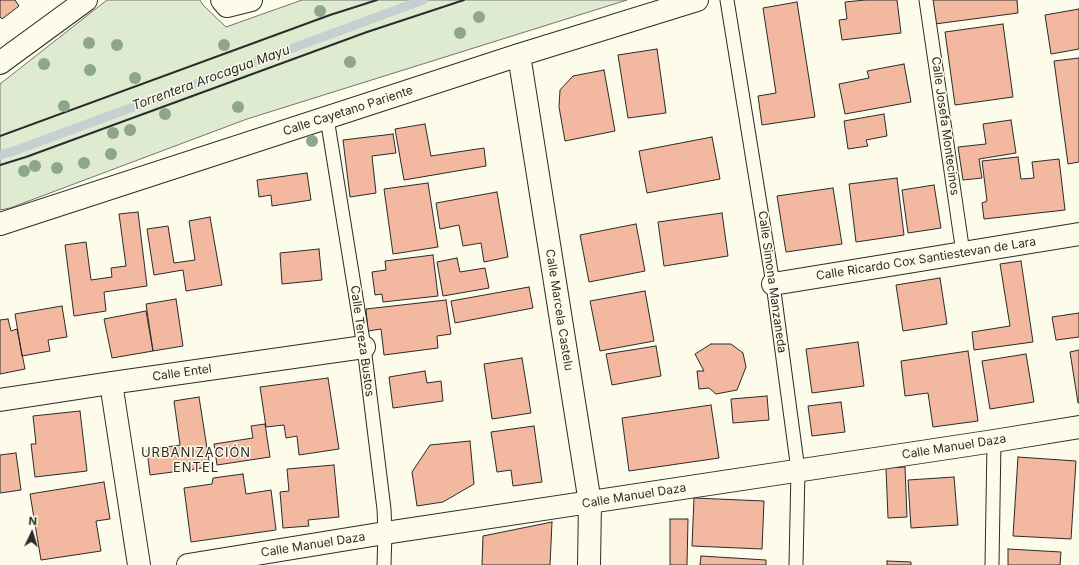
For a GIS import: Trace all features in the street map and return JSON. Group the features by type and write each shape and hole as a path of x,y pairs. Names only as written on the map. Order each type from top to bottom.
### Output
{"street":[{"path":"0,63 86,0"},
{"path":"224,3 251,0"},
{"name":"Calle Cayetano Pariente","path":"0,224 519,55 697,0"},
{"name":"Calle Marcela Castelu","path":"519,55 590,503 589,565"},
{"name":"Calle Ricardo Cox Santiestevan de Lara","path":"773,284 1079,234"},
{"name":"Calle Entel","path":"0,400 364,347"},
{"path":"111,383 139,565"},
{"name":"Calle Manuel Daza","path":"188,565 385,533 590,503 1079,427"}],"lane":[{"name":"Calle Simona Manzaneda","path":"727,0 773,284 798,470 796,565"},
{"name":"Calle Josefa Montecinos","path":"926,0 963,253"},
{"name":"Calle Tereza Bustos","path":"327,118 364,347 384,509 384,565"},
{"path":"992,565 994,441"}],"green space":[{"path":"107,0 200,0 203,5 226,27 302,0 627,0 247,119 10,208 0,210 0,84"}],"building":[{"path":"0,0 15,0 19,6 2,19 0,17"},
{"path":"865,0 897,0 901,33 842,40 839,20 847,19 845,2"},
{"path":"932,0 1017,0 1018,13 935,24"},
{"path":"797,2 815,117 762,125 758,96 776,93 763,8"},
{"path":"1079,9 1079,49 1051,54 1045,15"},
{"path":"1003,24 1013,97 955,105 945,32"},
{"path":"657,49 666,113 628,118 618,55"},
{"path":"1079,58 1079,162 1068,164 1054,61"},
{"path":"904,64 911,102 845,114 839,84 869,78 867,71"},
{"path":"604,70 615,131 565,141 559,107 560,90 573,76"},
{"path":"884,114 887,136 866,140 868,146 848,149 844,121"},
{"path":"1011,120 1016,153 979,159 982,178 963,180 958,147 986,144 983,124"},
{"path":"425,124 431,156 484,148 486,166 404,180 395,129"},
{"path":"393,134 396,153 372,156 376,193 350,197 343,140"},
{"path":"712,137 720,179 647,193 639,151"},
{"path":"1018,157 1021,179 1034,178 1032,162 1059,159 1065,210 984,219 982,203 987,201 982,161"},
{"path":"307,173 311,200 272,206 271,195 259,197 257,180"},
{"path":"897,178 904,235 856,242 849,184"},
{"path":"428,183 438,247 393,254 384,189"},
{"path":"934,185 941,228 908,233 902,190"},
{"path":"833,188 842,244 786,252 777,196"},
{"path":"497,192 508,257 484,262 481,243 463,246 459,225 440,229 436,203"},
{"path":"138,212 147,286 104,292 106,311 74,316 65,245 86,242 91,280 112,277 111,268 126,266 119,214"},
{"path":"722,213 728,256 664,266 658,222"},
{"path":"210,217 222,285 186,291 183,270 154,275 147,229 168,226 174,263 195,260 189,221"},
{"path":"636,224 645,271 589,282 580,235"},
{"path":"319,249 322,280 282,284 280,253"},
{"path":"433,255 438,296 383,302 382,294 375,295 372,272 386,270 385,261"},
{"path":"457,258 460,272 485,268 489,288 443,296 437,262"},
{"path":"1021,261 1033,342 974,350 972,332 1010,326 1000,264"},
{"path":"940,278 947,324 903,331 896,285"},
{"path":"529,287 533,308 455,323 451,301"},
{"path":"645,291 654,341 600,351 590,301"},
{"path":"176,299 183,346 153,351 146,304"},
{"path":"446,300 451,334 437,336 438,348 384,355 381,329 368,331 366,309"},
{"path":"62,306 67,337 48,340 50,351 22,356 15,314"},
{"path":"146,311 153,351 112,358 104,319"},
{"path":"1079,313 1079,337 1056,340 1052,317"},
{"path":"8,319 11,331 17,329 25,369 0,374 0,320"},
{"path":"858,342 864,386 812,393 806,349"},
{"path":"711,344 731,344 743,353 746,367 737,390 716,394 709,388 699,389 697,371 704,371 695,354"},
{"path":"656,346 661,376 612,385 606,354"},
{"path":"1079,350 1079,403 1078,403 1070,352"},
{"path":"968,351 978,421 933,427 928,393 905,396 901,361"},
{"path":"1026,354 1034,402 990,409 982,361"},
{"path":"522,358 531,413 492,419 484,364"},
{"path":"425,371 427,383 441,381 443,401 393,408 389,377"},
{"path":"328,378 339,449 299,455 297,436 286,438 284,425 266,427 260,387"},
{"path":"767,396 769,420 733,423 731,399"},
{"path":"199,397 210,467 150,475 147,450 180,445 174,401"},
{"path":"841,402 845,432 812,436 808,406"},
{"path":"711,405 719,458 629,471 622,418"},
{"path":"80,411 87,471 35,477 31,444 36,444 33,416"},
{"path":"265,424 270,457 217,465 214,444 253,438 251,426"},
{"path":"534,426 542,482 513,486 511,470 497,472 491,432"},
{"path":"470,441 474,484 443,502 417,506 412,472 430,445"},
{"path":"16,453 21,490 0,493 0,455"},
{"path":"1018,457 1076,461 1071,539 1013,536"},
{"path":"334,465 339,517 308,520 309,526 283,528 280,492 289,491 287,469"},
{"path":"905,467 907,517 888,518 886,468"},
{"path":"243,474 246,494 271,490 276,530 191,542 184,488 212,484 213,478"},
{"path":"954,477 958,525 911,528 908,480"},
{"path":"104,482 110,519 96,521 101,551 41,560 30,494"},
{"path":"694,498 764,501 762,549 692,546"},
{"path":"670,519 688,519 687,565 670,565"},
{"path":"552,522 550,565 482,565 483,536"},
{"path":"1008,549 1061,552 1060,565 1008,565"},
{"path":"701,556 766,560 766,565 700,565"},
{"path":"887,561 911,562 911,565 887,565"}],"waterway":[{"name":"Torrentera Arocagua Mayu","path":"0,155 423,0"}],"wall":[{"path":"0,136 330,15 377,0"},
{"path":"0,165 26,157 367,32 464,0"}],"district":[{"name":"URBANIZACIÓN ENTEL","path":"196,460"}]}
